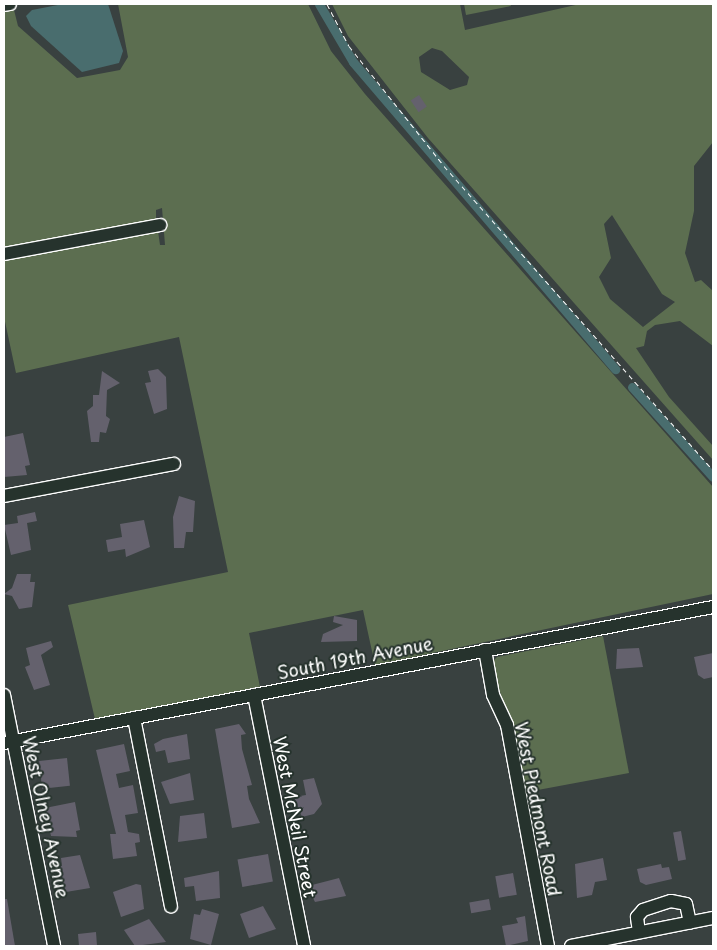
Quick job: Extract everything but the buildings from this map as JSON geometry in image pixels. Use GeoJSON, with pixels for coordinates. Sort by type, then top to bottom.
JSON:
{"type":"FeatureCollection","features":[{"type":"Feature","properties":{"kind":"street"},"geometry":{"type":"LineString","coordinates":[[4,5],[10,4]]}},
{"type":"Feature","properties":{"kind":"street"},"geometry":{"type":"LineString","coordinates":[[4,254],[160,225]]}},
{"type":"Feature","properties":{"kind":"street"},"geometry":{"type":"LineString","coordinates":[[4,496],[174,464]]}},
{"type":"Feature","properties":{"kind":"street","name":"South 19th Avenue"},"geometry":{"type":"LineString","coordinates":[[9,742],[713,607]]}},
{"type":"Feature","properties":{"kind":"street","name":"West Piedmont Road"},"geometry":{"type":"LineString","coordinates":[[485,650],[493,695],[506,725],[548,946]]}},
{"type":"Feature","properties":{"kind":"street","name":"West Olney Avenue"},"geometry":{"type":"LineString","coordinates":[[4,695],[9,742],[54,946]]}},
{"type":"Feature","properties":{"kind":"street","name":"West McNeil Street"},"geometry":{"type":"LineString","coordinates":[[254,695],[304,946]]}},
{"type":"Feature","properties":{"kind":"street"},"geometry":{"type":"LineString","coordinates":[[134,718],[172,906]]}},
{"type":"Feature","properties":{"kind":"street"},"geometry":{"type":"LineString","coordinates":[[639,932],[637,917],[643,910],[671,901],[686,904],[690,923]]}},
{"type":"Feature","properties":{"kind":"street"},"geometry":{"type":"LineString","coordinates":[[570,946],[713,918]]}},
{"type":"Feature","properties":{"kind":"path"},"geometry":{"type":"LineString","coordinates":[[327,4],[349,46],[420,136],[713,470]]}},
{"type":"Feature","properties":{"kind":"green space"},"geometry":{"type":"Polygon","coordinates":[[[118,4],[308,4],[331,51],[365,94],[713,487],[713,594],[375,665],[363,610],[249,633],[260,687],[95,719],[68,605],[228,572],[179,337],[16,373],[4,317],[4,258],[158,231],[160,245],[165,245],[162,208],[156,210],[156,221],[4,250],[4,7],[13,6],[18,26],[77,78],[120,70],[128,57],[118,4]]]}},
{"type":"Feature","properties":{"kind":"green space"},"geometry":{"type":"Polygon","coordinates":[[[332,4],[460,4],[465,30],[580,4],[713,4],[713,142],[694,166],[694,211],[685,253],[695,282],[701,280],[713,291],[713,346],[680,321],[655,325],[647,331],[644,346],[636,348],[669,397],[713,446],[713,460],[428,138],[348,36],[332,4]],[[432,48],[419,57],[421,72],[450,90],[467,85],[469,77],[442,51],[432,48]],[[612,215],[604,224],[611,258],[599,277],[610,299],[643,327],[675,302],[662,294],[612,215]]]}},
{"type":"Feature","properties":{"kind":"green space"},"geometry":{"type":"Polygon","coordinates":[[[464,4],[510,4],[511,6],[466,15],[464,4]]]}},
{"type":"Feature","properties":{"kind":"green space"},"geometry":{"type":"Polygon","coordinates":[[[603,636],[629,773],[527,792],[492,662],[497,657],[603,636]]]}},
{"type":"Feature","properties":{"kind":"water"},"geometry":{"type":"Polygon","coordinates":[[[63,4],[108,4],[123,51],[119,63],[82,72],[31,26],[26,16],[32,10],[63,4]]]}},
{"type":"Feature","properties":{"kind":"waterway"},"geometry":{"type":"LineString","coordinates":[[319,4],[353,62],[615,369]]}},
{"type":"Feature","properties":{"kind":"waterway"},"geometry":{"type":"LineString","coordinates":[[632,387],[713,477]]}}]}
